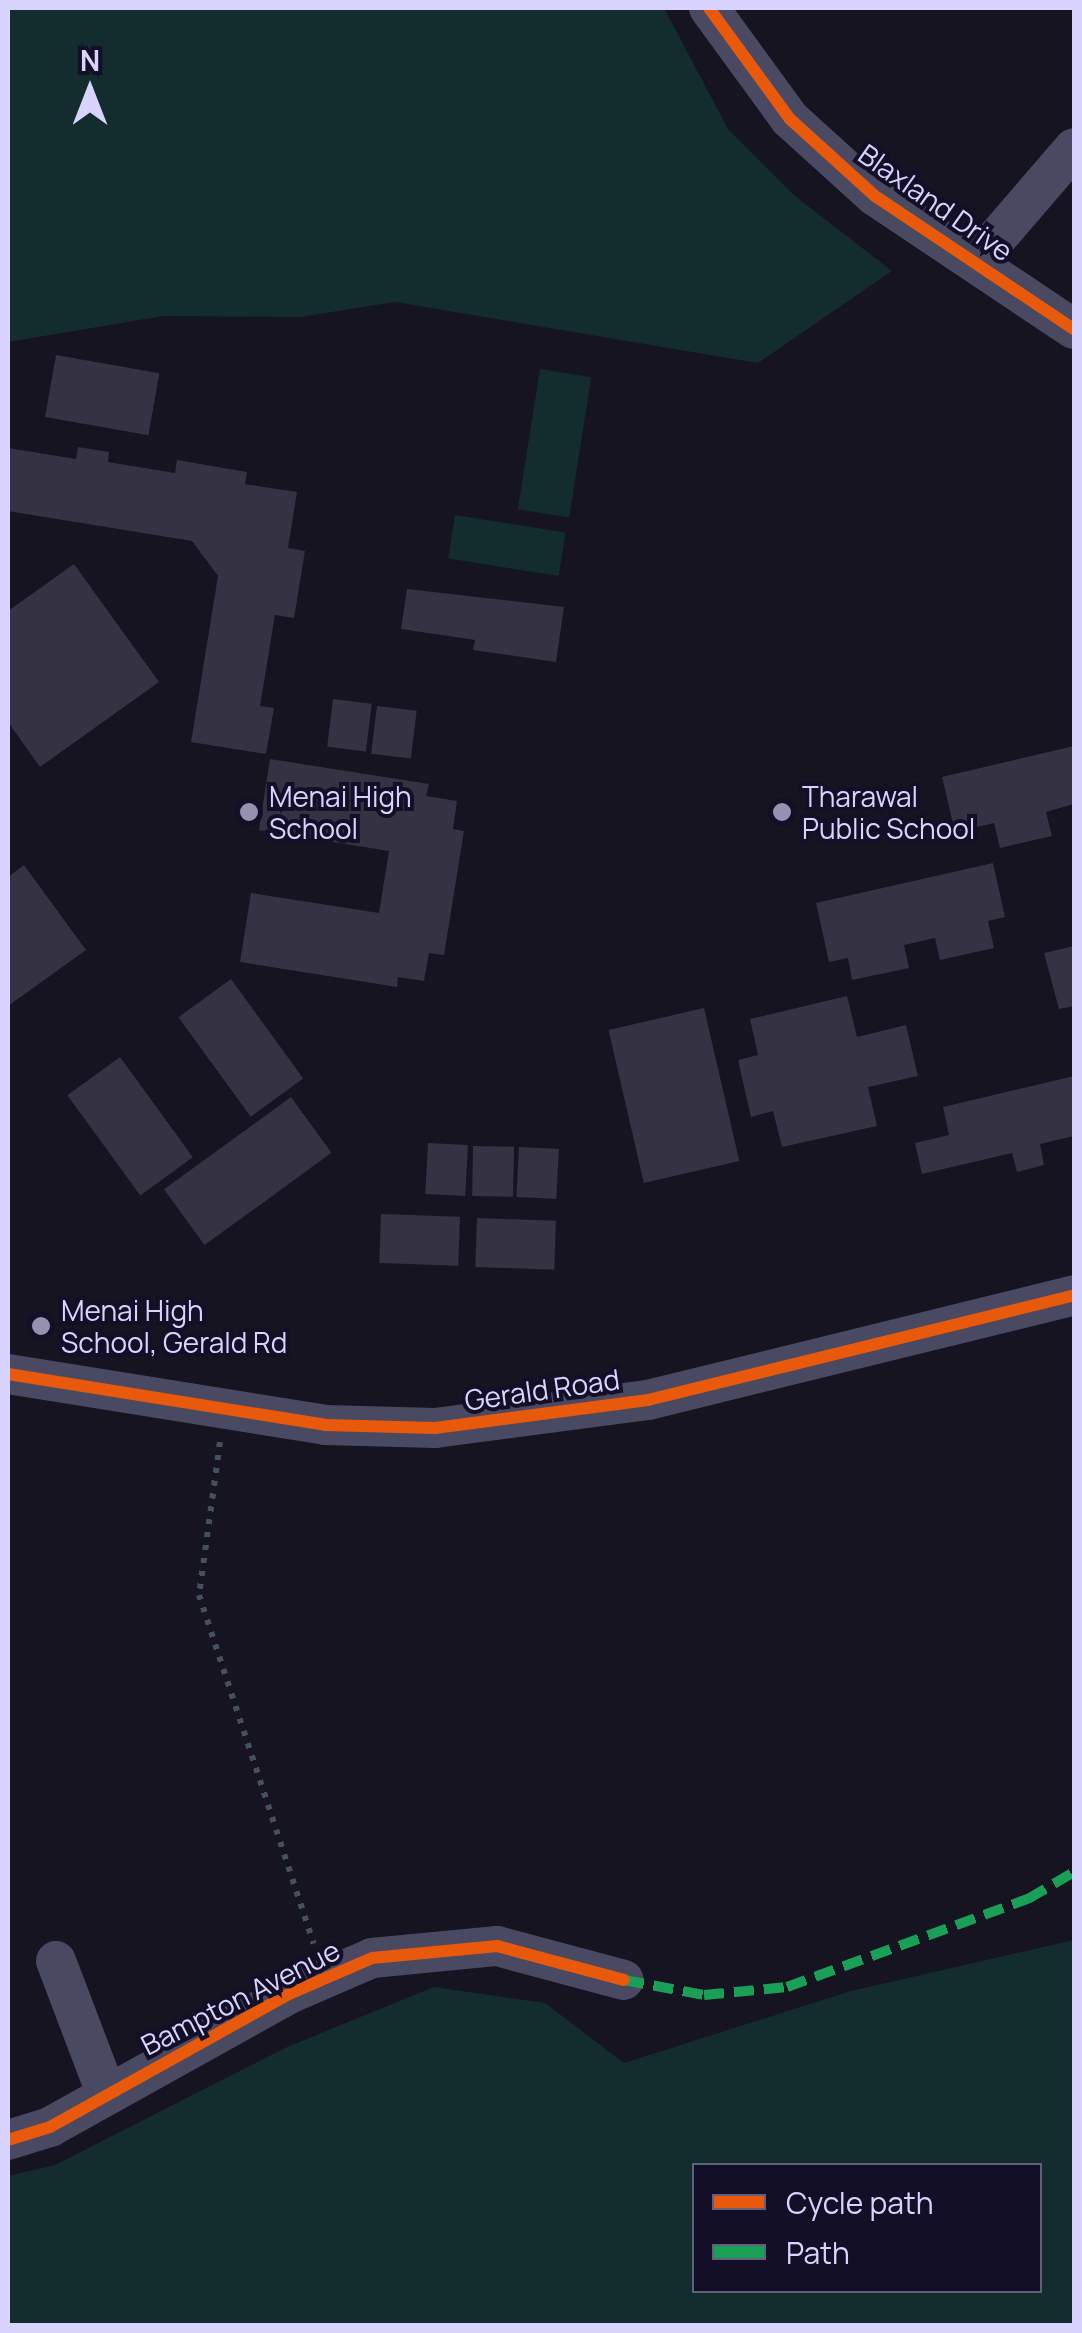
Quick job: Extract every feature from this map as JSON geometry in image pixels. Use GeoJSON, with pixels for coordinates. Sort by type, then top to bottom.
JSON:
{"type":"FeatureCollection","features":[{"type":"Feature","properties":{"kind":"street","name":"Blaxland Drive"},"geometry":{"type":"LineString","coordinates":[[709,8],[790,119],[875,196],[1074,329]]}},
{"type":"Feature","properties":{"kind":"street"},"geometry":{"type":"LineString","coordinates":[[976,262],[1074,148]]}},
{"type":"Feature","properties":{"kind":"street","name":"Gerald Road"},"geometry":{"type":"LineString","coordinates":[[8,1374],[326,1425],[434,1428],[541,1418],[648,1400],[1074,1294]]}},
{"type":"Feature","properties":{"kind":"street","name":"Bampton Avenue"},"geometry":{"type":"LineString","coordinates":[[8,2140],[50,2127],[329,1976],[409,1950],[496,1946],[624,1980]]}},
{"type":"Feature","properties":{"kind":"street"},"geometry":{"type":"LineString","coordinates":[[56,1961],[107,2094]]}},
{"type":"Feature","properties":{"kind":"path"},"geometry":{"type":"LineString","coordinates":[[224,1410],[199,1595],[297,1905],[329,1976]]}},
{"type":"Feature","properties":{"kind":"green space"},"geometry":{"type":"Polygon","coordinates":[[[8,8],[664,8],[728,129],[795,196],[892,271],[758,363],[395,302],[300,317],[163,316],[8,342],[8,8]]]}},
{"type":"Feature","properties":{"kind":"green space"},"geometry":{"type":"Polygon","coordinates":[[[540,369],[591,377],[569,517],[518,509],[540,369]]]}},
{"type":"Feature","properties":{"kind":"green space"},"geometry":{"type":"Polygon","coordinates":[[[455,515],[566,533],[559,576],[448,558],[455,515]]]}},
{"type":"Feature","properties":{"kind":"green space"},"geometry":{"type":"Polygon","coordinates":[[[1074,1940],[1074,2325],[8,2325],[8,2176],[55,2165],[287,2047],[434,1987],[545,2003],[624,2063],[851,1991],[1074,1940]]]}},
{"type":"Feature","properties":{"kind":"building"},"geometry":{"type":"Polygon","coordinates":[[[56,355],[159,373],[148,435],[45,417],[56,355]]]}},
{"type":"Feature","properties":{"kind":"building"},"geometry":{"type":"Polygon","coordinates":[[[78,447],[109,452],[108,462],[175,473],[177,460],[247,472],[245,484],[297,492],[288,548],[305,551],[294,618],[275,615],[260,706],[274,708],[266,754],[191,742],[218,576],[192,541],[8,511],[8,448],[76,459],[78,447]]]}},
{"type":"Feature","properties":{"kind":"building"},"geometry":{"type":"Polygon","coordinates":[[[74,564],[159,682],[40,767],[8,722],[8,611],[74,564]]]}},
{"type":"Feature","properties":{"kind":"building"},"geometry":{"type":"Polygon","coordinates":[[[407,589],[564,607],[556,662],[473,650],[475,640],[401,629],[407,589]]]}},
{"type":"Feature","properties":{"kind":"building"},"geometry":{"type":"Polygon","coordinates":[[[333,699],[372,704],[366,751],[327,747],[333,699]]]}},
{"type":"Feature","properties":{"kind":"building"},"geometry":{"type":"Polygon","coordinates":[[[377,706],[417,711],[411,759],[371,754],[377,706]]]}},
{"type":"Feature","properties":{"kind":"building"},"geometry":{"type":"Polygon","coordinates":[[[1074,746],[1074,804],[1046,812],[1052,836],[1000,848],[994,823],[955,832],[942,777],[1074,746]]]}},
{"type":"Feature","properties":{"kind":"building"},"geometry":{"type":"Polygon","coordinates":[[[270,759],[429,784],[426,796],[457,801],[453,829],[464,831],[444,955],[429,953],[424,981],[398,977],[397,987],[240,962],[251,893],[379,913],[389,851],[259,830],[270,759]]]}},
{"type":"Feature","properties":{"kind":"building"},"geometry":{"type":"Polygon","coordinates":[[[993,863],[1005,917],[988,921],[994,948],[940,960],[935,938],[904,945],[909,968],[852,980],[848,958],[829,962],[816,903],[993,863]]]}},
{"type":"Feature","properties":{"kind":"building"},"geometry":{"type":"Polygon","coordinates":[[[24,865],[86,950],[8,1006],[8,877],[24,865]]]}},
{"type":"Feature","properties":{"kind":"building"},"geometry":{"type":"Polygon","coordinates":[[[1074,946],[1074,1006],[1059,1009],[1044,953],[1074,946]]]}},
{"type":"Feature","properties":{"kind":"building"},"geometry":{"type":"Polygon","coordinates":[[[231,979],[303,1079],[251,1117],[178,1017],[231,979]]]}},
{"type":"Feature","properties":{"kind":"building"},"geometry":{"type":"Polygon","coordinates":[[[847,996],[857,1037],[906,1025],[918,1076],[868,1087],[877,1126],[782,1147],[773,1111],[751,1117],[738,1060],[758,1055],[750,1019],[847,996]]]}},
{"type":"Feature","properties":{"kind":"building"},"geometry":{"type":"Polygon","coordinates":[[[704,1008],[739,1161],[644,1183],[609,1030],[704,1008]]]}},
{"type":"Feature","properties":{"kind":"building"},"geometry":{"type":"Polygon","coordinates":[[[120,1057],[193,1157],[140,1196],[67,1095],[120,1057]]]}},
{"type":"Feature","properties":{"kind":"building"},"geometry":{"type":"Polygon","coordinates":[[[1074,1076],[1074,1136],[1040,1144],[1044,1165],[1017,1172],[1012,1153],[922,1174],[915,1143],[949,1135],[943,1107],[1074,1076]]]}},
{"type":"Feature","properties":{"kind":"building"},"geometry":{"type":"Polygon","coordinates":[[[291,1097],[332,1153],[205,1245],[164,1189],[291,1097]]]}},
{"type":"Feature","properties":{"kind":"building"},"geometry":{"type":"Polygon","coordinates":[[[428,1143],[468,1145],[465,1196],[425,1194],[428,1143]]]}},
{"type":"Feature","properties":{"kind":"building"},"geometry":{"type":"Polygon","coordinates":[[[473,1146],[514,1147],[513,1197],[472,1196],[473,1146]]]}},
{"type":"Feature","properties":{"kind":"building"},"geometry":{"type":"Polygon","coordinates":[[[519,1147],[559,1149],[556,1199],[516,1197],[519,1147]]]}},
{"type":"Feature","properties":{"kind":"building"},"geometry":{"type":"Polygon","coordinates":[[[381,1214],[460,1217],[458,1266],[379,1263],[381,1214]]]}},
{"type":"Feature","properties":{"kind":"building"},"geometry":{"type":"Polygon","coordinates":[[[477,1218],[556,1221],[554,1270],[475,1267],[477,1218]]]}},
{"type":"Feature","properties":{"kind":"marked path"},"geometry":{"type":"LineString","coordinates":[[624,1980],[704,1995],[787,1987],[1028,1899],[1074,1872]]}},
{"type":"Feature","properties":{"kind":"cycle path"},"geometry":{"type":"LineString","coordinates":[[709,8],[790,119],[875,196],[1074,329]]}},
{"type":"Feature","properties":{"kind":"cycle path"},"geometry":{"type":"LineString","coordinates":[[8,1374],[325,1425],[435,1428],[648,1400],[1074,1295]]}},
{"type":"Feature","properties":{"kind":"cycle path"},"geometry":{"type":"LineString","coordinates":[[8,2140],[50,2127],[289,1994],[372,1958],[497,1946],[624,1980]]}},
{"type":"Feature","properties":{"kind":"place","name":"Menai High School"},"geometry":{"type":"Point","coordinates":[249,812]}},
{"type":"Feature","properties":{"kind":"place","name":"Tharawal Public School"},"geometry":{"type":"Point","coordinates":[782,812]}},
{"type":"Feature","properties":{"kind":"place","name":"Menai High School, Gerald Rd"},"geometry":{"type":"Point","coordinates":[41,1326]}}]}
